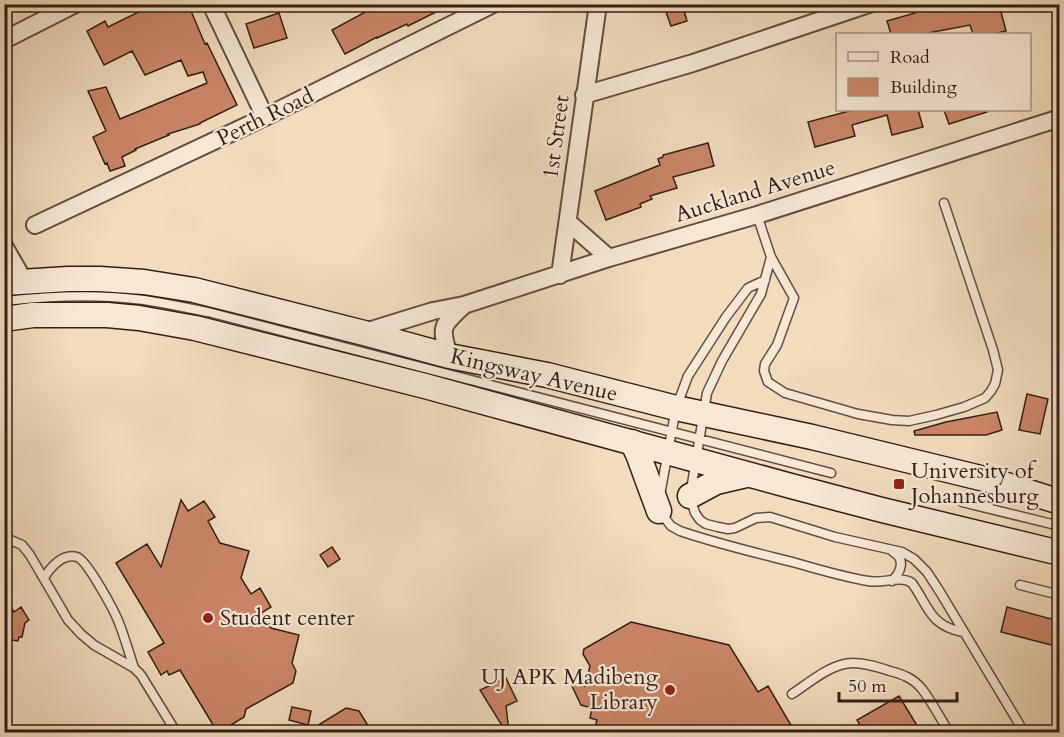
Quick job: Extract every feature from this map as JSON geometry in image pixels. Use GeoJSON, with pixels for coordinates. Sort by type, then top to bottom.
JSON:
{"type":"FeatureCollection","features":[{"type":"Feature","properties":{"kind":"main road","name":"Kingsway Avenue"},"geometry":{"type":"LineString","coordinates":[[14,282],[100,279],[144,282],[194,290],[449,356],[547,375],[672,430],[697,449],[748,475],[1059,553]]}},
{"type":"Feature","properties":{"kind":"main road","name":"Kingsway Avenue"},"geometry":{"type":"LineString","coordinates":[[4,319],[33,315],[107,315],[195,328],[425,386],[632,442],[672,430],[704,414],[812,437],[997,482],[1059,502]]}},
{"type":"Feature","properties":{"kind":"main road"},"geometry":{"type":"LineString","coordinates":[[632,442],[659,511]]}},
{"type":"Feature","properties":{"kind":"main road"},"geometry":{"type":"LineString","coordinates":[[690,496],[716,482],[748,475]]}},
{"type":"Feature","properties":{"kind":"street"},"geometry":{"type":"LineString","coordinates":[[4,40],[75,4]]}},
{"type":"Feature","properties":{"kind":"street"},"geometry":{"type":"LineString","coordinates":[[211,4],[265,117]]}},
{"type":"Feature","properties":{"kind":"street","name":"Perth Road"},"geometry":{"type":"LineString","coordinates":[[35,225],[265,117],[493,4]]}},
{"type":"Feature","properties":{"kind":"street","name":"1st Street"},"geometry":{"type":"LineString","coordinates":[[560,275],[598,4]]}},
{"type":"Feature","properties":{"kind":"street"},"geometry":{"type":"LineString","coordinates":[[584,95],[693,63],[870,4]]}},
{"type":"Feature","properties":{"kind":"street","name":"Auckland Avenue"},"geometry":{"type":"LineString","coordinates":[[364,333],[433,311],[464,305],[1059,118]]}},
{"type":"Feature","properties":{"kind":"street"},"geometry":{"type":"LineString","coordinates":[[568,222],[609,258]]}},
{"type":"Feature","properties":{"kind":"street"},"geometry":{"type":"LineString","coordinates":[[4,246],[14,282]]}},
{"type":"Feature","properties":{"kind":"street"},"geometry":{"type":"LineString","coordinates":[[449,356],[443,330],[449,318],[464,305]]}},
{"type":"Feature","properties":{"kind":"lane"},"geometry":{"type":"LineString","coordinates":[[757,214],[771,257],[794,298],[777,345],[765,364],[764,371],[768,382],[785,393],[858,414],[900,422],[936,415],[985,398],[995,384],[999,370],[944,203]]}},
{"type":"Feature","properties":{"kind":"lane"},"geometry":{"type":"LineString","coordinates":[[771,257],[757,304],[741,327],[707,393],[690,496],[695,513],[706,524],[728,529],[756,518],[770,517],[835,537],[902,552],[914,559],[927,572],[1024,732]]}},
{"type":"Feature","properties":{"kind":"lane"},"geometry":{"type":"LineString","coordinates":[[765,280],[748,288],[726,317],[688,376],[672,430],[659,497],[659,511],[671,526],[693,535],[860,580],[873,582],[908,579],[937,621],[950,629],[963,632]]}},
{"type":"Feature","properties":{"kind":"lane"},"geometry":{"type":"LineString","coordinates":[[4,301],[88,297],[142,300],[197,310],[672,430]]}},
{"type":"Feature","properties":{"kind":"lane"},"geometry":{"type":"LineString","coordinates":[[697,449],[831,473]]}},
{"type":"Feature","properties":{"kind":"lane"},"geometry":{"type":"LineString","coordinates":[[962,502],[1059,526]]}},
{"type":"Feature","properties":{"kind":"lane"},"geometry":{"type":"LineString","coordinates":[[4,537],[22,545],[30,555],[68,620],[81,634],[94,645],[134,668],[141,675],[176,732]]}},
{"type":"Feature","properties":{"kind":"lane"},"geometry":{"type":"LineString","coordinates":[[888,549],[897,554],[901,563],[898,575],[892,581]]}},
{"type":"Feature","properties":{"kind":"lane"},"geometry":{"type":"LineString","coordinates":[[44,578],[51,567],[69,556],[78,557],[83,561],[118,621],[134,668]]}},
{"type":"Feature","properties":{"kind":"lane"},"geometry":{"type":"LineString","coordinates":[[1020,585],[1059,595]]}},
{"type":"Feature","properties":{"kind":"lane"},"geometry":{"type":"LineString","coordinates":[[792,694],[839,666],[853,663],[877,667],[901,674],[916,682],[948,732]]}},
{"type":"Feature","properties":{"kind":"building"},"geometry":{"type":"Polygon","coordinates":[[[155,4],[188,4],[205,44],[207,43],[237,105],[200,124],[168,134],[135,149],[122,157],[125,166],[110,171],[93,137],[106,131],[88,91],[106,87],[120,119],[207,83],[203,72],[188,76],[181,60],[145,75],[132,51],[104,65],[87,31],[105,21],[108,27],[155,4]]]}},
{"type":"Feature","properties":{"kind":"building"},"geometry":{"type":"Polygon","coordinates":[[[380,4],[452,4],[408,26],[407,24],[377,37],[345,54],[332,30],[380,4]]]}},
{"type":"Feature","properties":{"kind":"building"},"geometry":{"type":"Polygon","coordinates":[[[949,4],[999,4],[1006,31],[973,33],[970,25],[928,33],[891,33],[887,21],[915,13],[915,11],[949,4]]]}},
{"type":"Feature","properties":{"kind":"building"},"geometry":{"type":"Polygon","coordinates":[[[683,7],[687,21],[671,26],[666,12],[683,7]]]}},
{"type":"Feature","properties":{"kind":"building"},"geometry":{"type":"Polygon","coordinates":[[[279,13],[287,38],[254,48],[246,24],[279,13]]]}},
{"type":"Feature","properties":{"kind":"building"},"geometry":{"type":"Polygon","coordinates":[[[849,111],[918,111],[923,127],[892,135],[887,115],[852,125],[855,136],[815,147],[808,122],[849,111]]]}},
{"type":"Feature","properties":{"kind":"building"},"geometry":{"type":"Polygon","coordinates":[[[944,111],[987,111],[987,112],[949,124],[944,111]]]}},
{"type":"Feature","properties":{"kind":"building"},"geometry":{"type":"Polygon","coordinates":[[[708,143],[714,166],[673,177],[677,188],[650,196],[652,199],[640,204],[641,207],[606,220],[595,191],[660,165],[658,159],[663,155],[708,143]]]}},
{"type":"Feature","properties":{"kind":"building"},"geometry":{"type":"Polygon","coordinates":[[[1027,394],[1048,399],[1040,434],[1019,430],[1027,394]]]}},
{"type":"Feature","properties":{"kind":"building"},"geometry":{"type":"Polygon","coordinates":[[[997,412],[1002,430],[986,435],[915,435],[914,431],[946,422],[997,412]]]}},
{"type":"Feature","properties":{"kind":"building"},"geometry":{"type":"Polygon","coordinates":[[[181,500],[188,511],[204,501],[215,517],[208,521],[220,543],[249,551],[241,578],[251,594],[260,588],[271,607],[261,613],[271,628],[299,635],[292,663],[296,671],[293,683],[246,709],[244,717],[223,730],[215,728],[180,670],[169,675],[167,671],[161,675],[148,652],[164,643],[116,563],[147,544],[161,567],[181,500]]]}},
{"type":"Feature","properties":{"kind":"building"},"geometry":{"type":"Polygon","coordinates":[[[332,547],[340,559],[328,567],[320,555],[332,547]]]}},
{"type":"Feature","properties":{"kind":"building"},"geometry":{"type":"Polygon","coordinates":[[[4,595],[14,612],[21,607],[29,620],[25,623],[22,637],[19,637],[18,641],[4,639],[4,595]]]}},
{"type":"Feature","properties":{"kind":"building"},"geometry":{"type":"Polygon","coordinates":[[[1007,607],[1059,621],[1059,647],[1001,632],[1007,607]]]}},
{"type":"Feature","properties":{"kind":"building"},"geometry":{"type":"Polygon","coordinates":[[[631,622],[729,645],[758,692],[768,686],[795,732],[602,732],[603,729],[595,727],[597,720],[590,718],[592,708],[581,705],[570,682],[585,686],[590,666],[583,654],[584,649],[631,622]]]}},
{"type":"Feature","properties":{"kind":"building"},"geometry":{"type":"Polygon","coordinates":[[[506,678],[517,701],[506,706],[509,732],[506,732],[480,690],[506,678]]]}},
{"type":"Feature","properties":{"kind":"building"},"geometry":{"type":"Polygon","coordinates":[[[899,696],[921,732],[864,732],[857,720],[899,696]]]}},
{"type":"Feature","properties":{"kind":"building"},"geometry":{"type":"Polygon","coordinates":[[[292,707],[311,711],[308,725],[289,720],[292,707]]]}},
{"type":"Feature","properties":{"kind":"building"},"geometry":{"type":"Polygon","coordinates":[[[346,708],[359,711],[372,732],[307,732],[346,708]]]}},
{"type":"Feature","properties":{"kind":"place","name":"University of Johannesburg"},"geometry":{"type":"Point","coordinates":[899,484]}},
{"type":"Feature","properties":{"kind":"place","name":"Student center"},"geometry":{"type":"Point","coordinates":[208,618]}},
{"type":"Feature","properties":{"kind":"place","name":"UJ APK Madibeng Library"},"geometry":{"type":"Point","coordinates":[670,690]}}]}
